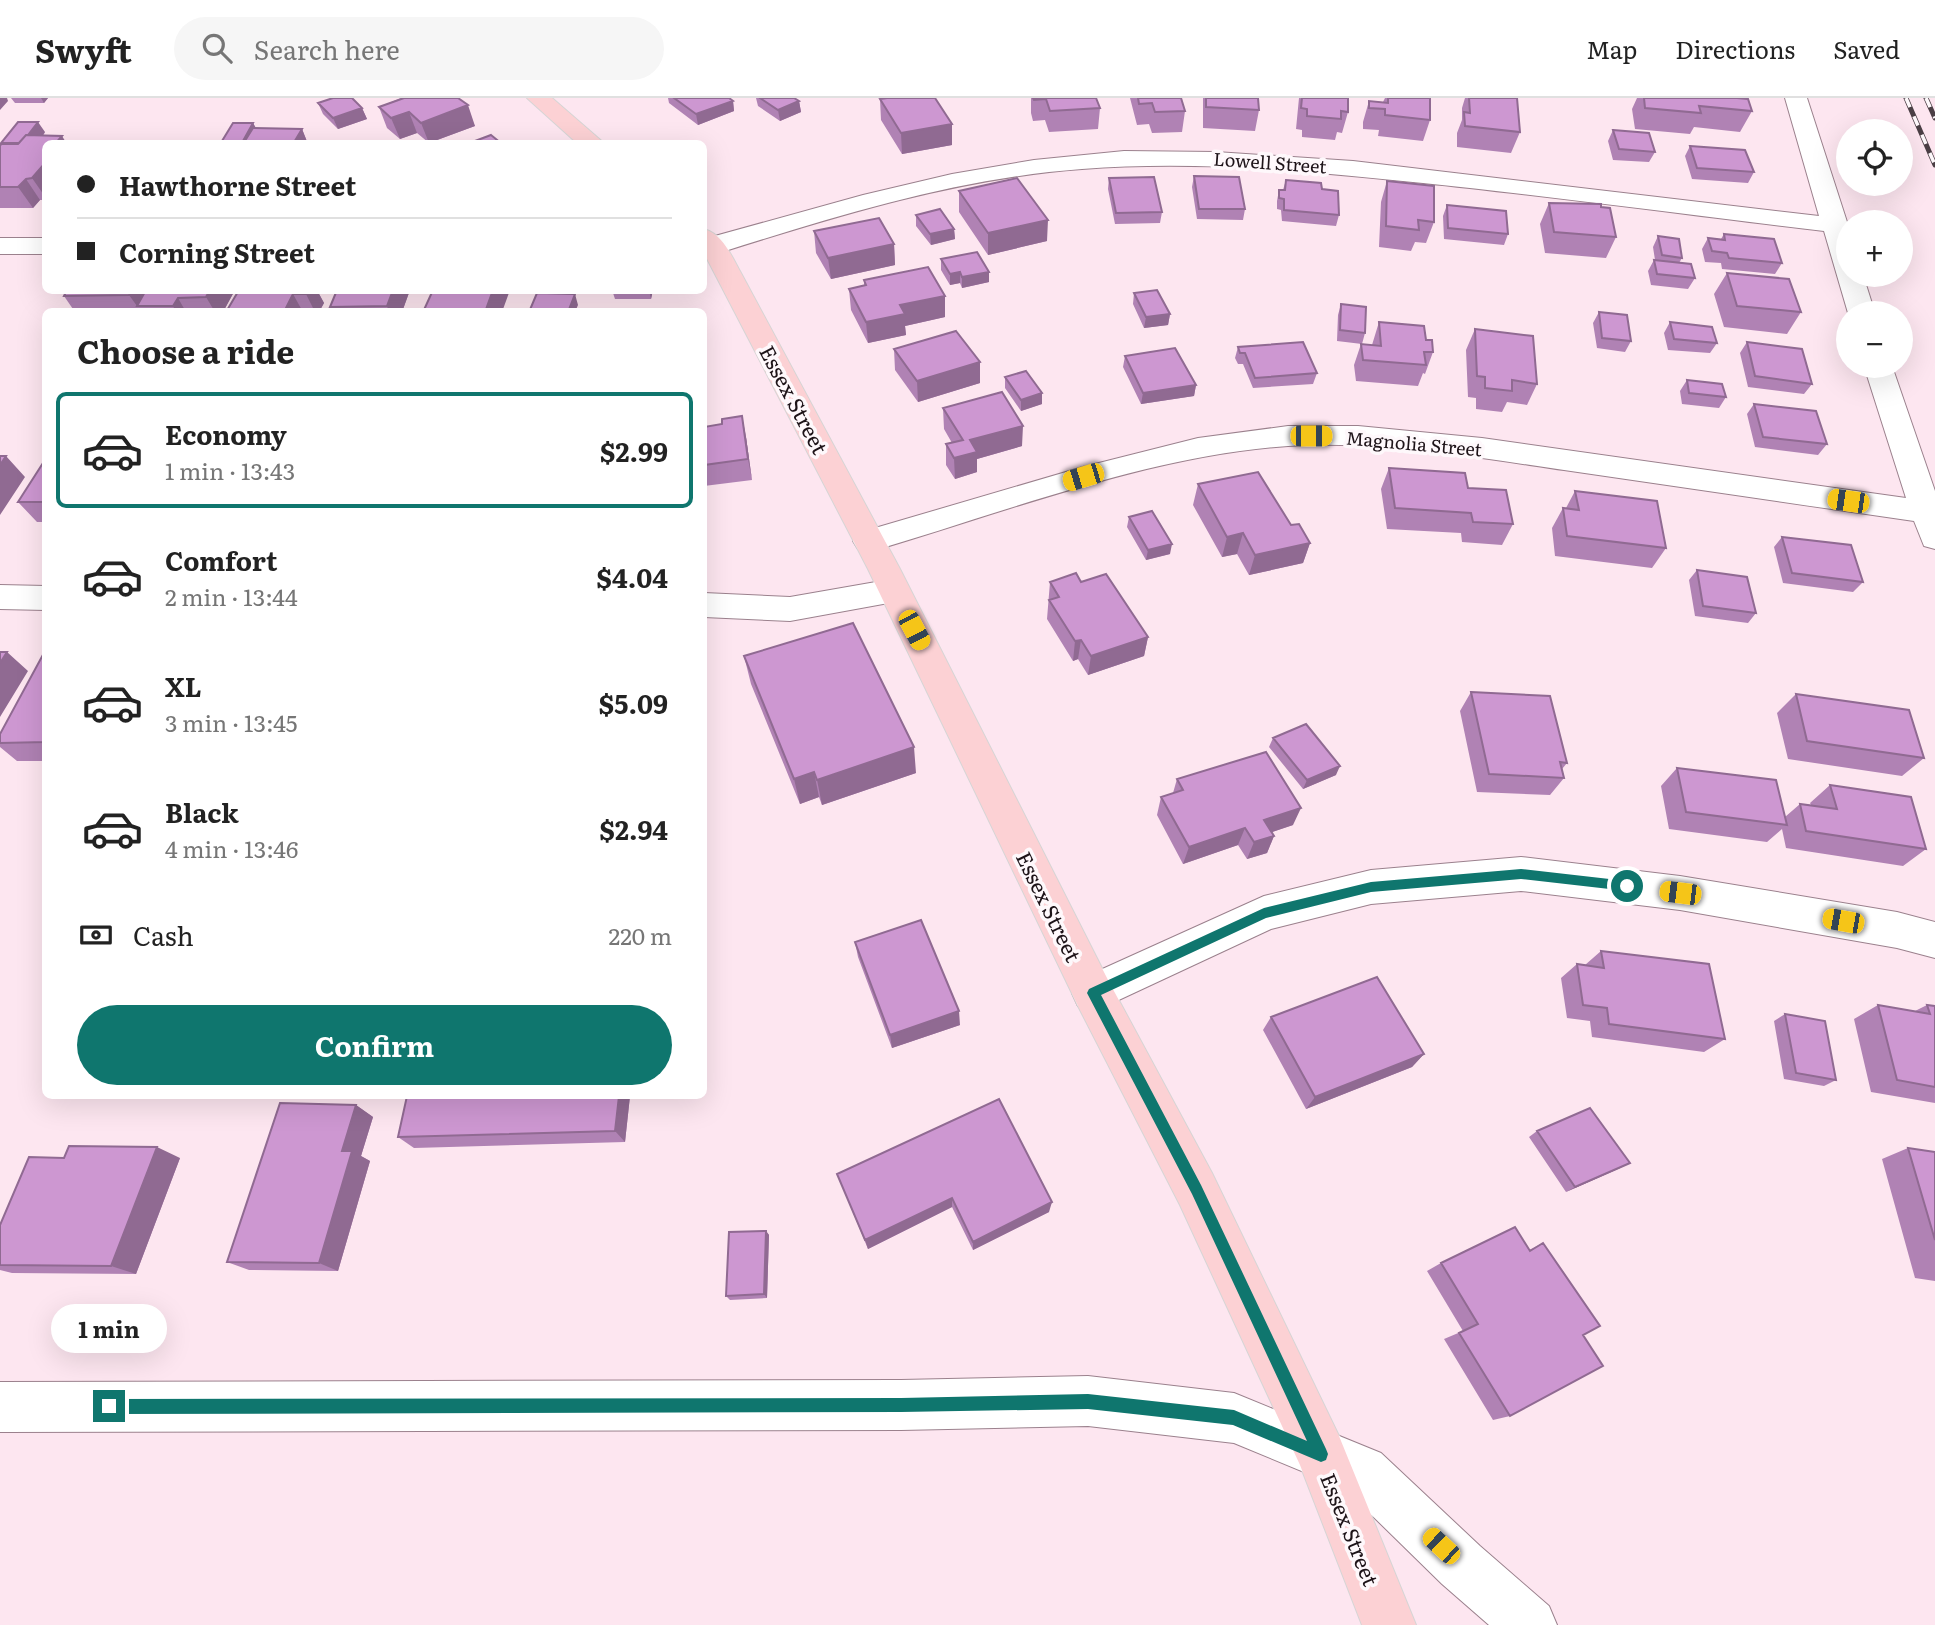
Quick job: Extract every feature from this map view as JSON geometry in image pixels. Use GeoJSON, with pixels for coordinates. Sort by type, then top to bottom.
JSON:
{"type":"FeatureCollection","features":[{"type":"Feature","properties":{"kind":"main road"},"geometry":{"type":"LineString","coordinates":[[538,98],[588,140]]}},
{"type":"Feature","properties":{"kind":"main road","name":"Essex Street"},"geometry":{"type":"LineString","coordinates":[[707,243],[869,541],[1093,993],[1196,1189],[1321,1454],[1389,1625]]}},
{"type":"Feature","properties":{"kind":"street"},"geometry":{"type":"LineString","coordinates":[[1796,98],[1836,228]]}},
{"type":"Feature","properties":{"kind":"street","name":"Lowell Street"},"geometry":{"type":"LineString","coordinates":[[707,243],[833,209],[1036,167],[1203,158],[1294,162],[1460,179],[1835,225]]}},
{"type":"Feature","properties":{"kind":"street"},"geometry":{"type":"LineString","coordinates":[[0,246],[42,246]]}},
{"type":"Feature","properties":{"kind":"street"},"geometry":{"type":"LineString","coordinates":[[1882,378],[1931,525]]}},
{"type":"Feature","properties":{"kind":"street","name":"Magnolia Street"},"geometry":{"type":"LineString","coordinates":[[869,541],[1083,477],[1198,448],[1288,436],[1358,436],[1482,448],[1931,525]]}},
{"type":"Feature","properties":{"kind":"street"},"geometry":{"type":"LineString","coordinates":[[707,605],[790,609],[893,591]]}},
{"type":"Feature","properties":{"kind":"street"},"geometry":{"type":"LineString","coordinates":[[0,597],[42,598]]}},
{"type":"Feature","properties":{"kind":"street"},"geometry":{"type":"LineString","coordinates":[[1093,993],[1264,913],[1371,887],[1521,874],[1680,893],[1897,930],[1935,940]]}},
{"type":"Feature","properties":{"kind":"street"},"geometry":{"type":"LineString","coordinates":[[0,1407],[901,1405],[1088,1401],[1234,1418],[1363,1471],[1461,1565],[1530,1625]]}},
{"type":"Feature","properties":{"kind":"building"},"geometry":{"type":"Polygon","coordinates":[[[333,98],[352,98],[362,108],[333,118],[318,103],[333,98]]]}},
{"type":"Feature","properties":{"kind":"building"},"geometry":{"type":"Polygon","coordinates":[[[404,98],[458,98],[468,105],[421,123],[409,112],[391,118],[379,107],[404,98]]]}},
{"type":"Feature","properties":{"kind":"building"},"geometry":{"type":"Polygon","coordinates":[[[674,98],[729,98],[733,101],[696,114],[674,98]]]}},
{"type":"Feature","properties":{"kind":"building"},"geometry":{"type":"Polygon","coordinates":[[[760,98],[794,98],[799,101],[778,110],[760,98]]]}},
{"type":"Feature","properties":{"kind":"building"},"geometry":{"type":"Polygon","coordinates":[[[935,98],[952,124],[901,133],[880,99],[935,98]]]}},
{"type":"Feature","properties":{"kind":"building"},"geometry":{"type":"Polygon","coordinates":[[[1033,98],[1096,98],[1100,108],[1050,111],[1046,99],[1033,98]]]}},
{"type":"Feature","properties":{"kind":"building"},"geometry":{"type":"Polygon","coordinates":[[[1138,98],[1181,98],[1185,111],[1155,112],[1152,103],[1139,104],[1138,98]]]}},
{"type":"Feature","properties":{"kind":"building"},"geometry":{"type":"Polygon","coordinates":[[[1206,98],[1258,98],[1259,110],[1206,107],[1206,98]]]}},
{"type":"Feature","properties":{"kind":"building"},"geometry":{"type":"Polygon","coordinates":[[[1302,98],[1348,98],[1348,112],[1341,111],[1341,119],[1307,116],[1307,109],[1301,108],[1302,98]]]}},
{"type":"Feature","properties":{"kind":"building"},"geometry":{"type":"Polygon","coordinates":[[[1388,98],[1430,98],[1430,120],[1385,115],[1385,109],[1369,108],[1369,101],[1388,103],[1388,98]]]}},
{"type":"Feature","properties":{"kind":"building"},"geometry":{"type":"Polygon","coordinates":[[[1469,98],[1517,98],[1520,132],[1465,126],[1464,112],[1470,113],[1469,98]]]}},
{"type":"Feature","properties":{"kind":"building"},"geometry":{"type":"Polygon","coordinates":[[[1644,98],[1748,99],[1752,111],[1699,106],[1701,113],[1645,108],[1644,98]]]}},
{"type":"Feature","properties":{"kind":"building"},"geometry":{"type":"Polygon","coordinates":[[[18,122],[38,122],[19,143],[1,143],[18,122]]]}},
{"type":"Feature","properties":{"kind":"building"},"geometry":{"type":"Polygon","coordinates":[[[233,123],[253,123],[244,140],[223,140],[233,123]]]}},
{"type":"Feature","properties":{"kind":"building"},"geometry":{"type":"Polygon","coordinates":[[[253,128],[302,129],[295,140],[246,140],[253,128]]]}},
{"type":"Feature","properties":{"kind":"building"},"geometry":{"type":"Polygon","coordinates":[[[1613,130],[1649,133],[1655,152],[1619,149],[1613,130]]]}},
{"type":"Feature","properties":{"kind":"building"},"geometry":{"type":"Polygon","coordinates":[[[26,135],[62,136],[58,140],[42,140],[42,167],[32,178],[26,179],[18,187],[0,187],[0,146],[18,144],[26,135]]]}},
{"type":"Feature","properties":{"kind":"building"},"geometry":{"type":"Polygon","coordinates":[[[491,135],[497,140],[478,140],[491,135]]]}},
{"type":"Feature","properties":{"kind":"building"},"geometry":{"type":"Polygon","coordinates":[[[1690,146],[1745,150],[1754,172],[1697,168],[1690,146]]]}},
{"type":"Feature","properties":{"kind":"building"},"geometry":{"type":"Polygon","coordinates":[[[1194,176],[1239,177],[1245,209],[1199,209],[1194,176]]]}},
{"type":"Feature","properties":{"kind":"building"},"geometry":{"type":"Polygon","coordinates":[[[1154,177],[1162,212],[1116,213],[1109,178],[1154,177]]]}},
{"type":"Feature","properties":{"kind":"building"},"geometry":{"type":"Polygon","coordinates":[[[1017,178],[1048,220],[988,233],[959,191],[1017,178]]]}},
{"type":"Feature","properties":{"kind":"building"},"geometry":{"type":"Polygon","coordinates":[[[1286,180],[1321,183],[1322,189],[1338,191],[1339,215],[1284,210],[1284,199],[1279,198],[1279,190],[1285,190],[1286,180]]]}},
{"type":"Feature","properties":{"kind":"building"},"geometry":{"type":"Polygon","coordinates":[[[1387,181],[1434,186],[1434,222],[1418,220],[1419,230],[1386,226],[1387,181]]]}},
{"type":"Feature","properties":{"kind":"building"},"geometry":{"type":"Polygon","coordinates":[[[1549,203],[1601,204],[1601,207],[1610,208],[1616,237],[1554,232],[1549,203]]]}},
{"type":"Feature","properties":{"kind":"building"},"geometry":{"type":"Polygon","coordinates":[[[1447,205],[1506,211],[1508,234],[1448,228],[1447,205]]]}},
{"type":"Feature","properties":{"kind":"building"},"geometry":{"type":"Polygon","coordinates":[[[940,209],[954,229],[930,234],[916,215],[940,209]]]}},
{"type":"Feature","properties":{"kind":"building"},"geometry":{"type":"Polygon","coordinates":[[[879,218],[894,244],[828,258],[814,231],[879,218]]]}},
{"type":"Feature","properties":{"kind":"building"},"geometry":{"type":"Polygon","coordinates":[[[1724,234],[1774,239],[1782,263],[1729,258],[1727,253],[1712,251],[1708,238],[1725,240],[1724,234]]]}},
{"type":"Feature","properties":{"kind":"building"},"geometry":{"type":"Polygon","coordinates":[[[1658,236],[1679,239],[1682,258],[1662,255],[1658,236]]]}},
{"type":"Feature","properties":{"kind":"building"},"geometry":{"type":"Polygon","coordinates":[[[977,252],[989,272],[962,277],[960,272],[950,274],[941,259],[977,252]]]}},
{"type":"Feature","properties":{"kind":"building"},"geometry":{"type":"Polygon","coordinates":[[[1654,260],[1691,264],[1695,278],[1657,274],[1654,260]]]}},
{"type":"Feature","properties":{"kind":"building"},"geometry":{"type":"Polygon","coordinates":[[[928,267],[945,296],[900,305],[905,314],[866,322],[849,289],[866,285],[864,280],[928,267]]]}},
{"type":"Feature","properties":{"kind":"building"},"geometry":{"type":"Polygon","coordinates":[[[1727,273],[1789,279],[1801,312],[1737,306],[1727,273]]]}},
{"type":"Feature","properties":{"kind":"building"},"geometry":{"type":"Polygon","coordinates":[[[1157,290],[1170,314],[1146,317],[1134,293],[1157,290]]]}},
{"type":"Feature","properties":{"kind":"building"},"geometry":{"type":"Polygon","coordinates":[[[65,294],[130,294],[129,295],[64,296],[65,294]]]}},
{"type":"Feature","properties":{"kind":"building"},"geometry":{"type":"Polygon","coordinates":[[[144,294],[208,294],[206,297],[178,298],[173,306],[137,306],[144,294]]]}},
{"type":"Feature","properties":{"kind":"building"},"geometry":{"type":"Polygon","coordinates":[[[237,294],[293,294],[286,308],[228,308],[237,294]]]}},
{"type":"Feature","properties":{"kind":"building"},"geometry":{"type":"Polygon","coordinates":[[[335,294],[392,294],[387,306],[330,307],[335,294]]]}},
{"type":"Feature","properties":{"kind":"building"},"geometry":{"type":"Polygon","coordinates":[[[431,294],[492,294],[486,308],[425,308],[431,294]]]}},
{"type":"Feature","properties":{"kind":"building"},"geometry":{"type":"Polygon","coordinates":[[[537,294],[575,294],[570,308],[531,308],[537,294]]]}},
{"type":"Feature","properties":{"kind":"building"},"geometry":{"type":"Polygon","coordinates":[[[1341,304],[1366,307],[1365,333],[1340,330],[1341,304]]]}},
{"type":"Feature","properties":{"kind":"building"},"geometry":{"type":"Polygon","coordinates":[[[1599,312],[1627,315],[1631,341],[1602,338],[1599,312]]]}},
{"type":"Feature","properties":{"kind":"building"},"geometry":{"type":"Polygon","coordinates":[[[1379,322],[1424,326],[1426,340],[1432,340],[1433,352],[1424,352],[1426,365],[1363,360],[1361,344],[1381,346],[1379,322]]]}},
{"type":"Feature","properties":{"kind":"building"},"geometry":{"type":"Polygon","coordinates":[[[1670,322],[1712,327],[1717,343],[1674,339],[1670,322]]]}},
{"type":"Feature","properties":{"kind":"building"},"geometry":{"type":"Polygon","coordinates":[[[1475,329],[1533,336],[1537,384],[1512,380],[1512,391],[1485,388],[1485,377],[1477,376],[1475,329]]]}},
{"type":"Feature","properties":{"kind":"building"},"geometry":{"type":"Polygon","coordinates":[[[956,331],[980,362],[917,381],[894,349],[956,331]]]}},
{"type":"Feature","properties":{"kind":"building"},"geometry":{"type":"Polygon","coordinates":[[[1303,342],[1317,373],[1255,378],[1245,353],[1240,353],[1238,347],[1303,342]]]}},
{"type":"Feature","properties":{"kind":"building"},"geometry":{"type":"Polygon","coordinates":[[[1747,342],[1802,349],[1812,384],[1755,376],[1747,342]]]}},
{"type":"Feature","properties":{"kind":"building"},"geometry":{"type":"Polygon","coordinates":[[[1175,348],[1196,385],[1143,393],[1125,356],[1175,348]]]}},
{"type":"Feature","properties":{"kind":"building"},"geometry":{"type":"Polygon","coordinates":[[[1026,371],[1042,393],[1021,400],[1005,377],[1026,371]]]}},
{"type":"Feature","properties":{"kind":"building"},"geometry":{"type":"Polygon","coordinates":[[[1687,380],[1722,384],[1726,397],[1689,393],[1687,380]]]}},
{"type":"Feature","properties":{"kind":"building"},"geometry":{"type":"Polygon","coordinates":[[[1002,392],[1023,426],[970,440],[977,452],[954,458],[946,444],[963,440],[943,408],[1002,392]]]}},
{"type":"Feature","properties":{"kind":"building"},"geometry":{"type":"Polygon","coordinates":[[[1754,404],[1816,411],[1827,444],[1763,437],[1754,404]]]}},
{"type":"Feature","properties":{"kind":"building"},"geometry":{"type":"Polygon","coordinates":[[[742,416],[748,459],[707,465],[707,426],[722,424],[722,419],[742,416]]]}},
{"type":"Feature","properties":{"kind":"building"},"geometry":{"type":"Polygon","coordinates":[[[42,465],[42,502],[18,502],[42,465]]]}},
{"type":"Feature","properties":{"kind":"building"},"geometry":{"type":"Polygon","coordinates":[[[1389,468],[1465,473],[1468,488],[1506,490],[1513,524],[1473,522],[1471,513],[1395,508],[1389,468]]]}},
{"type":"Feature","properties":{"kind":"building"},"geometry":{"type":"Polygon","coordinates":[[[1258,472],[1291,525],[1299,524],[1310,543],[1255,555],[1243,533],[1227,537],[1198,484],[1258,472]]]}},
{"type":"Feature","properties":{"kind":"building"},"geometry":{"type":"Polygon","coordinates":[[[1575,491],[1657,501],[1666,548],[1567,536],[1563,508],[1579,510],[1575,491]]]}},
{"type":"Feature","properties":{"kind":"building"},"geometry":{"type":"Polygon","coordinates":[[[1152,511],[1172,544],[1148,550],[1129,517],[1152,511]]]}},
{"type":"Feature","properties":{"kind":"building"},"geometry":{"type":"Polygon","coordinates":[[[1782,537],[1851,545],[1863,582],[1792,573],[1782,537]]]}},
{"type":"Feature","properties":{"kind":"building"},"geometry":{"type":"Polygon","coordinates":[[[1697,570],[1747,577],[1756,613],[1703,606],[1697,570]]]}},
{"type":"Feature","properties":{"kind":"building"},"geometry":{"type":"Polygon","coordinates":[[[1076,573],[1081,582],[1106,574],[1148,637],[1091,656],[1081,640],[1075,641],[1049,600],[1059,597],[1050,582],[1076,573]]]}},
{"type":"Feature","properties":{"kind":"building"},"geometry":{"type":"Polygon","coordinates":[[[853,623],[914,747],[817,780],[814,772],[794,779],[744,656],[853,623]]]}},
{"type":"Feature","properties":{"kind":"building"},"geometry":{"type":"Polygon","coordinates":[[[0,652],[7,652],[0,663],[0,652]]]}},
{"type":"Feature","properties":{"kind":"building"},"geometry":{"type":"Polygon","coordinates":[[[42,657],[42,742],[0,743],[0,734],[42,657]]]}},
{"type":"Feature","properties":{"kind":"building"},"geometry":{"type":"Polygon","coordinates":[[[1471,692],[1550,696],[1567,763],[1560,762],[1564,778],[1489,774],[1471,692]]]}},
{"type":"Feature","properties":{"kind":"building"},"geometry":{"type":"Polygon","coordinates":[[[1796,694],[1909,710],[1924,758],[1807,741],[1796,694]]]}},
{"type":"Feature","properties":{"kind":"building"},"geometry":{"type":"Polygon","coordinates":[[[1306,724],[1340,766],[1307,780],[1273,738],[1306,724]]]}},
{"type":"Feature","properties":{"kind":"building"},"geometry":{"type":"Polygon","coordinates":[[[1266,752],[1301,808],[1264,820],[1274,836],[1254,842],[1245,828],[1189,847],[1161,797],[1183,790],[1177,779],[1266,752]]]}},
{"type":"Feature","properties":{"kind":"building"},"geometry":{"type":"Polygon","coordinates":[[[1677,768],[1776,780],[1787,825],[1686,812],[1677,768]]]}},
{"type":"Feature","properties":{"kind":"building"},"geometry":{"type":"Polygon","coordinates":[[[1830,785],[1911,797],[1926,849],[1806,831],[1800,804],[1837,809],[1830,785]]]}},
{"type":"Feature","properties":{"kind":"building"},"geometry":{"type":"Polygon","coordinates":[[[921,920],[959,1011],[890,1035],[855,942],[921,920]]]}},
{"type":"Feature","properties":{"kind":"building"},"geometry":{"type":"Polygon","coordinates":[[[1601,951],[1709,964],[1725,1039],[1609,1024],[1607,1008],[1583,1005],[1577,964],[1604,968],[1601,951]]]}},
{"type":"Feature","properties":{"kind":"building"},"geometry":{"type":"Polygon","coordinates":[[[1377,977],[1424,1054],[1315,1097],[1271,1017],[1377,977]]]}},
{"type":"Feature","properties":{"kind":"building"},"geometry":{"type":"Polygon","coordinates":[[[1878,1005],[1930,1014],[1927,1005],[1935,1006],[1935,1087],[1897,1080],[1878,1005]]]}},
{"type":"Feature","properties":{"kind":"building"},"geometry":{"type":"Polygon","coordinates":[[[1785,1014],[1825,1021],[1836,1080],[1796,1073],[1785,1014]]]}},
{"type":"Feature","properties":{"kind":"building"},"geometry":{"type":"Polygon","coordinates":[[[406,1099],[619,1099],[615,1131],[398,1137],[406,1099]]]}},
{"type":"Feature","properties":{"kind":"building"},"geometry":{"type":"Polygon","coordinates":[[[999,1099],[1052,1202],[973,1242],[952,1198],[865,1240],[837,1174],[999,1099]]]}},
{"type":"Feature","properties":{"kind":"building"},"geometry":{"type":"Polygon","coordinates":[[[280,1103],[356,1105],[342,1151],[352,1151],[319,1263],[227,1262],[280,1103]]]}},
{"type":"Feature","properties":{"kind":"building"},"geometry":{"type":"Polygon","coordinates":[[[1590,1108],[1630,1163],[1575,1187],[1537,1131],[1590,1108]]]}},
{"type":"Feature","properties":{"kind":"building"},"geometry":{"type":"Polygon","coordinates":[[[69,1146],[157,1147],[111,1266],[0,1265],[0,1225],[29,1157],[64,1158],[69,1146]]]}},
{"type":"Feature","properties":{"kind":"building"},"geometry":{"type":"Polygon","coordinates":[[[1908,1148],[1935,1152],[1935,1240],[1908,1148]]]}},
{"type":"Feature","properties":{"kind":"building"},"geometry":{"type":"Polygon","coordinates":[[[1515,1227],[1530,1251],[1543,1243],[1600,1326],[1583,1335],[1603,1366],[1510,1416],[1459,1333],[1478,1324],[1441,1263],[1515,1227]]]}},
{"type":"Feature","properties":{"kind":"building"},"geometry":{"type":"Polygon","coordinates":[[[766,1231],[764,1294],[726,1296],[729,1232],[766,1231]]]}},
{"type":"Feature","properties":{"kind":"railway"},"geometry":{"type":"LineString","coordinates":[[1906,98],[1935,165]]}},
{"type":"Feature","properties":{"kind":"railway"},"geometry":{"type":"LineString","coordinates":[[1926,98],[1935,118]]}},
{"type":"Feature","properties":{"kind":"route"},"geometry":{"type":"LineString","coordinates":[[109,1406],[901,1405],[1088,1401],[1234,1418],[1321,1454],[1196,1189],[1093,993],[1264,913],[1371,887],[1521,874],[1627,886]]}}]}
